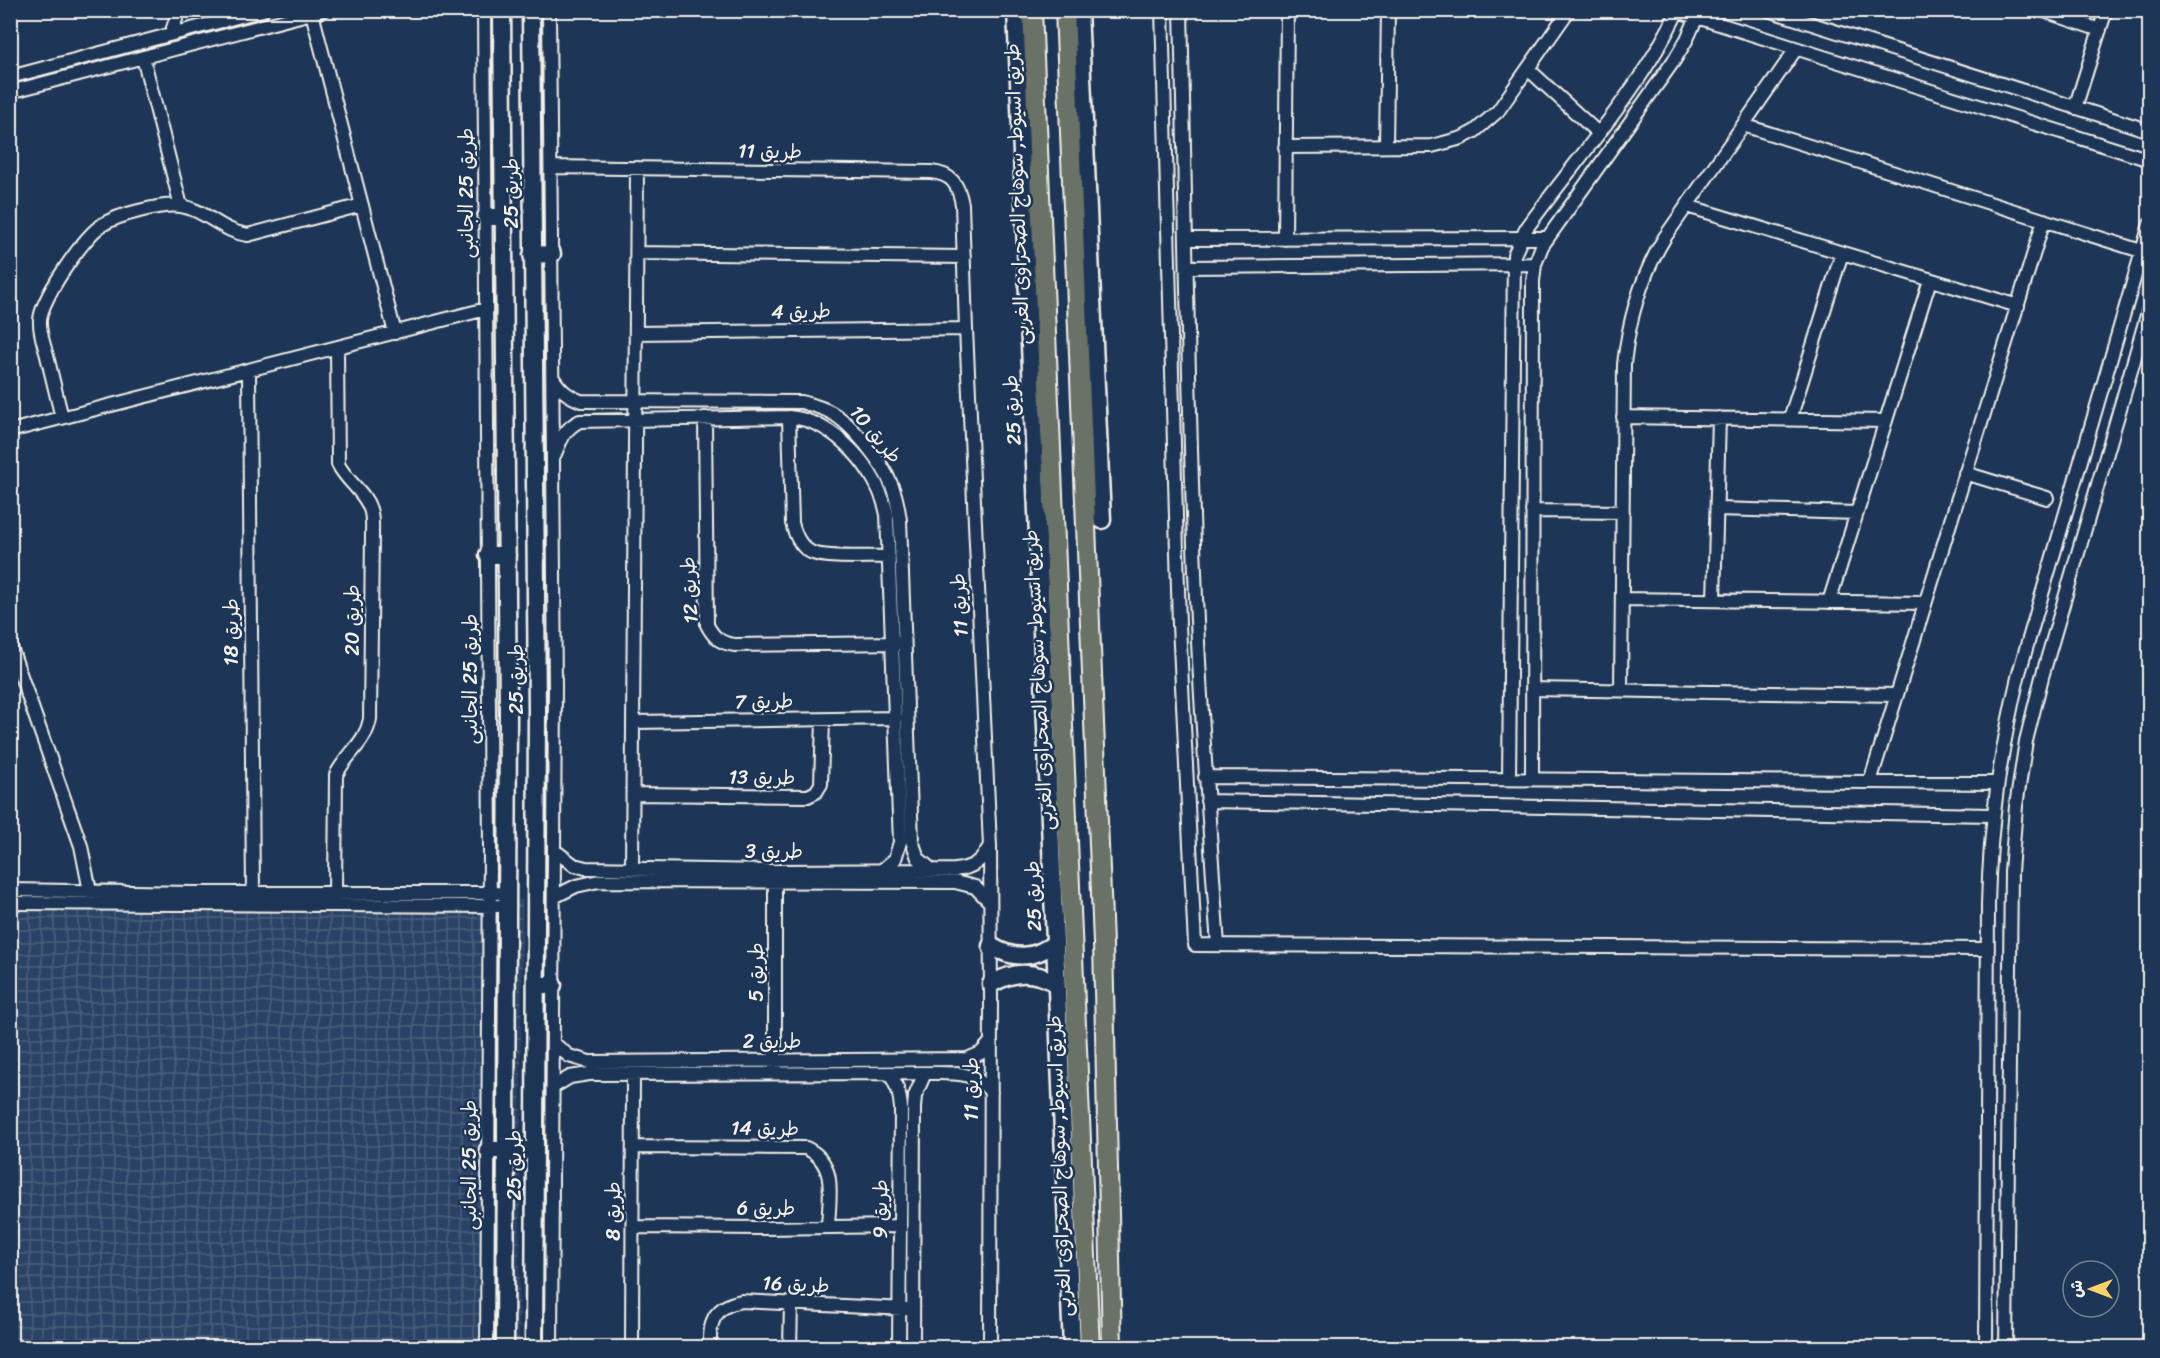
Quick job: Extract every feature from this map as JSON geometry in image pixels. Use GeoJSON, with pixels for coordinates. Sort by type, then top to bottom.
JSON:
{"type":"FeatureCollection","features":[{"type":"Feature","properties":{"kind":"main road","name":"طريق اسيوط, سوهاج الصحراوى الغربى"},"geometry":{"type":"LineString","coordinates":[[1032,10],[1090,1347]]}},
{"type":"Feature","properties":{"kind":"main road"},"geometry":{"type":"LineString","coordinates":[[1065,10],[1094,520],[1112,1347]]}},
{"type":"Feature","properties":{"kind":"street"},"geometry":{"type":"LineString","coordinates":[[171,34],[178,10]]}},
{"type":"Feature","properties":{"kind":"street"},"geometry":{"type":"LineString","coordinates":[[207,10],[223,21]]}},
{"type":"Feature","properties":{"kind":"street"},"geometry":{"type":"LineString","coordinates":[[10,77],[263,10]]}},
{"type":"Feature","properties":{"kind":"street","name":"طريق 25 الجانبى"},"geometry":{"type":"LineString","coordinates":[[484,10],[490,893],[487,1347]]}},
{"type":"Feature","properties":{"kind":"street","name":"طريق 25"},"geometry":{"type":"LineString","coordinates":[[502,10],[508,712],[505,1347]]}},
{"type":"Feature","properties":{"kind":"street","name":"طريق 25"},"geometry":{"type":"LineString","coordinates":[[531,10],[537,712],[545,985],[535,1150],[534,1347]]}},
{"type":"Feature","properties":{"kind":"street"},"geometry":{"type":"LineString","coordinates":[[549,10],[553,378],[551,464],[554,897],[545,985],[553,1043],[551,1347]]}},
{"type":"Feature","properties":{"kind":"street","name":"طريق 25"},"geometry":{"type":"LineString","coordinates":[[1016,10],[1072,1347]]}},
{"type":"Feature","properties":{"kind":"street"},"geometry":{"type":"LineString","coordinates":[[1079,10],[1094,520]]}},
{"type":"Feature","properties":{"kind":"street"},"geometry":{"type":"LineString","coordinates":[[1162,10],[1179,625],[1195,945],[1988,949]]}},
{"type":"Feature","properties":{"kind":"street"},"geometry":{"type":"LineString","coordinates":[[1181,10],[1192,490],[1205,777],[1218,945]]}},
{"type":"Feature","properties":{"kind":"street"},"geometry":{"type":"LineString","coordinates":[[1285,239],[1287,10]]}},
{"type":"Feature","properties":{"kind":"street"},"geometry":{"type":"LineString","coordinates":[[1386,146],[1388,10]]}},
{"type":"Feature","properties":{"kind":"street"},"geometry":{"type":"LineString","coordinates":[[1285,147],[1432,146],[1447,143],[1475,131],[1498,111],[1569,10]]}},
{"type":"Feature","properties":{"kind":"street"},"geometry":{"type":"LineString","coordinates":[[1768,10],[2150,131]]}},
{"type":"Feature","properties":{"kind":"street"},"geometry":{"type":"LineString","coordinates":[[2041,10],[2100,30]]}},
{"type":"Feature","properties":{"kind":"street"},"geometry":{"type":"LineString","coordinates":[[2075,108],[2106,10]]}},
{"type":"Feature","properties":{"kind":"street"},"geometry":{"type":"LineString","coordinates":[[1509,779],[1513,265],[1521,238],[1661,45],[1678,11],[1699,14],[1796,49],[2150,160]]}},
{"type":"Feature","properties":{"kind":"street"},"geometry":{"type":"LineString","coordinates":[[10,92],[317,12],[362,205],[395,333]]}},
{"type":"Feature","properties":{"kind":"street"},"geometry":{"type":"LineString","coordinates":[[1532,780],[1533,292],[1535,264],[1548,238],[1675,59],[1699,14]]}},
{"type":"Feature","properties":{"kind":"street"},"geometry":{"type":"LineString","coordinates":[[1621,690],[1624,364],[1632,313],[1651,262],[1796,49]]}},
{"type":"Feature","properties":{"kind":"street"},"geometry":{"type":"LineString","coordinates":[[143,57],[181,206]]}},
{"type":"Feature","properties":{"kind":"street"},"geometry":{"type":"LineString","coordinates":[[1528,69],[1598,133]]}},
{"type":"Feature","properties":{"kind":"street"},"geometry":{"type":"LineString","coordinates":[[1743,125],[2141,251]]}},
{"type":"Feature","properties":{"kind":"street","name":"طريق 11"},"geometry":{"type":"LineString","coordinates":[[550,167],[943,173],[954,180],[960,191],[990,846],[990,1347]]}},
{"type":"Feature","properties":{"kind":"street"},"geometry":{"type":"LineString","coordinates":[[632,869],[637,168]]}},
{"type":"Feature","properties":{"kind":"street"},"geometry":{"type":"LineString","coordinates":[[62,418],[40,325],[44,303],[83,243],[101,225],[162,207],[181,206],[191,208],[230,231],[248,235],[362,205]]}},
{"type":"Feature","properties":{"kind":"street"},"geometry":{"type":"LineString","coordinates":[[1687,206],[2018,306]]}},
{"type":"Feature","properties":{"kind":"street"},"geometry":{"type":"LineString","coordinates":[[486,217],[504,217]]}},
{"type":"Feature","properties":{"kind":"street"},"geometry":{"type":"LineString","coordinates":[[1870,782],[2044,220]]}},
{"type":"Feature","properties":{"kind":"street"},"geometry":{"type":"LineString","coordinates":[[1986,1347],[1989,860],[1996,783],[2019,673],[2150,224]]}},
{"type":"Feature","properties":{"kind":"street"},"geometry":{"type":"LineString","coordinates":[[1186,239],[1548,238]]}},
{"type":"Feature","properties":{"kind":"street"},"geometry":{"type":"LineString","coordinates":[[637,253],[964,257]]}},
{"type":"Feature","properties":{"kind":"street"},"geometry":{"type":"LineString","coordinates":[[1790,419],[1842,253]]}},
{"type":"Feature","properties":{"kind":"street"},"geometry":{"type":"LineString","coordinates":[[532,255],[552,254]]}},
{"type":"Feature","properties":{"kind":"street"},"geometry":{"type":"LineString","coordinates":[[1187,267],[1535,264]]}},
{"type":"Feature","properties":{"kind":"street"},"geometry":{"type":"LineString","coordinates":[[1829,602],[1930,280]]}},
{"type":"Feature","properties":{"kind":"street"},"geometry":{"type":"LineString","coordinates":[[2006,1347],[2011,872],[2016,806],[2026,741],[2042,676],[2150,305]]}},
{"type":"Feature","properties":{"kind":"street"},"geometry":{"type":"LineString","coordinates":[[10,431],[486,309]]}},
{"type":"Feature","properties":{"kind":"street","name":"طريق 4"},"geometry":{"type":"LineString","coordinates":[[636,333],[966,329]]}},
{"type":"Feature","properties":{"kind":"street","name":"طريق 20"},"geometry":{"type":"LineString","coordinates":[[335,893],[336,775],[365,736],[370,719],[372,534],[371,511],[368,503],[343,474],[339,465],[337,348]]}},
{"type":"Feature","properties":{"kind":"street","name":"طريق 18"},"geometry":{"type":"LineString","coordinates":[[249,370],[253,893]]}},
{"type":"Feature","properties":{"kind":"street","name":"طريق 10"},"geometry":{"type":"LineString","coordinates":[[553,378],[569,397],[581,401],[801,402],[818,406],[834,414],[849,427],[884,471],[891,501],[889,557],[899,643],[912,841],[918,858],[932,870]]}},
{"type":"Feature","properties":{"kind":"street"},"geometry":{"type":"LineString","coordinates":[[801,402],[795,418],[792,523],[795,535],[802,546],[813,553],[889,557]]}},
{"type":"Feature","properties":{"kind":"street"},"geometry":{"type":"LineString","coordinates":[[1623,417],[1886,421]]}},
{"type":"Feature","properties":{"kind":"street","name":"طريق 12"},"geometry":{"type":"LineString","coordinates":[[705,418],[707,625],[713,636],[723,643],[735,645],[899,643]]}},
{"type":"Feature","properties":{"kind":"street","name":"طريق 10"},"geometry":{"type":"LineString","coordinates":[[551,464],[564,433],[571,425],[580,421],[591,419],[795,418],[825,428],[856,456],[872,475],[891,501],[900,520],[896,718],[900,842],[895,859],[882,870]]}},
{"type":"Feature","properties":{"kind":"street"},"geometry":{"type":"LineString","coordinates":[[1714,600],[1719,418]]}},
{"type":"Feature","properties":{"kind":"street"},"geometry":{"type":"LineString","coordinates":[[1965,473],[2047,498]]}},
{"type":"Feature","properties":{"kind":"street"},"geometry":{"type":"LineString","coordinates":[[1717,509],[1857,513]]}},
{"type":"Feature","properties":{"kind":"street"},"geometry":{"type":"LineString","coordinates":[[1532,511],[1623,512]]}},
{"type":"Feature","properties":{"kind":"street"},"geometry":{"type":"LineString","coordinates":[[488,555],[507,555]]}},
{"type":"Feature","properties":{"kind":"street"},"geometry":{"type":"LineString","coordinates":[[1622,599],[1925,603]]}},
{"type":"Feature","properties":{"kind":"street"},"geometry":{"type":"LineString","coordinates":[[10,645],[81,846],[90,891]]}},
{"type":"Feature","properties":{"kind":"street"},"geometry":{"type":"LineString","coordinates":[[1532,689],[1897,695]]}},
{"type":"Feature","properties":{"kind":"street"},"geometry":{"type":"LineString","coordinates":[[508,712],[537,712]]}},
{"type":"Feature","properties":{"kind":"street","name":"طريق 7"},"geometry":{"type":"LineString","coordinates":[[633,722],[896,718]]}},
{"type":"Feature","properties":{"kind":"street","name":"طريق 13"},"geometry":{"type":"LineString","coordinates":[[633,794],[808,796],[816,792],[821,784],[823,720]]}},
{"type":"Feature","properties":{"kind":"street"},"geometry":{"type":"LineString","coordinates":[[1205,777],[1996,783]]}},
{"type":"Feature","properties":{"kind":"street"},"geometry":{"type":"LineString","coordinates":[[1207,801],[1992,815]]}},
{"type":"Feature","properties":{"kind":"street","name":"طريق 3"},"geometry":{"type":"LineString","coordinates":[[554,897],[576,886],[599,881],[966,868],[976,864],[990,846]]}},
{"type":"Feature","properties":{"kind":"street","name":"طريق 3"},"geometry":{"type":"LineString","coordinates":[[554,850],[574,865],[586,868],[955,882],[975,887],[990,902]]}},
{"type":"Feature","properties":{"kind":"street","name":"طريق 5"},"geometry":{"type":"LineString","coordinates":[[775,876],[775,1066]]}},
{"type":"Feature","properties":{"kind":"street"},"geometry":{"type":"LineString","coordinates":[[10,890],[46,897],[193,898],[490,906],[507,900]]}},
{"type":"Feature","properties":{"kind":"street"},"geometry":{"type":"LineString","coordinates":[[10,903],[90,891],[193,898],[253,893],[490,893],[507,900]]}},
{"type":"Feature","properties":{"kind":"street"},"geometry":{"type":"LineString","coordinates":[[991,945],[1003,953],[1023,956],[1044,951],[1055,943]]}},
{"type":"Feature","properties":{"kind":"street"},"geometry":{"type":"LineString","coordinates":[[991,984],[1016,973],[1044,976],[1056,983]]}},
{"type":"Feature","properties":{"kind":"street","name":"طريق 2"},"geometry":{"type":"LineString","coordinates":[[553,1087],[561,1081],[579,1075],[967,1059],[981,1053],[991,1042]]}},
{"type":"Feature","properties":{"kind":"street","name":"طريق 2"},"geometry":{"type":"LineString","coordinates":[[553,1043],[569,1056],[589,1062],[775,1066],[889,1073],[968,1074],[985,1084],[991,1092]]}},
{"type":"Feature","properties":{"kind":"street","name":"طريق 9"},"geometry":{"type":"LineString","coordinates":[[889,1073],[898,1089],[901,1108],[899,1347]]}},
{"type":"Feature","properties":{"kind":"street","name":"طريق 9"},"geometry":{"type":"LineString","coordinates":[[914,1347],[914,1108],[919,1084],[926,1073]]}},
{"type":"Feature","properties":{"kind":"street","name":"طريق 8"},"geometry":{"type":"LineString","coordinates":[[632,1347],[633,1074]]}},
{"type":"Feature","properties":{"kind":"street","name":"طريق 14"},"geometry":{"type":"LineString","coordinates":[[633,1147],[806,1148],[815,1152],[828,1168],[828,1227]]}},
{"type":"Feature","properties":{"kind":"street"},"geometry":{"type":"LineString","coordinates":[[488,1150],[535,1150]]}},
{"type":"Feature","properties":{"kind":"street","name":"طريق 6"},"geometry":{"type":"LineString","coordinates":[[633,1227],[899,1226]]}},
{"type":"Feature","properties":{"kind":"street","name":"طريق 16"},"geometry":{"type":"LineString","coordinates":[[710,1347],[710,1327],[714,1316],[731,1303],[741,1301],[913,1309]]}},
{"type":"Feature","properties":{"kind":"street"},"geometry":{"type":"LineString","coordinates":[[790,1347],[791,1303]]}},
{"type":"Feature","properties":{"kind":"shaded area"},"geometry":{"type":"Polygon","coordinates":[[[11,897],[522,900],[519,1347],[11,1348],[11,897]]]}}]}
